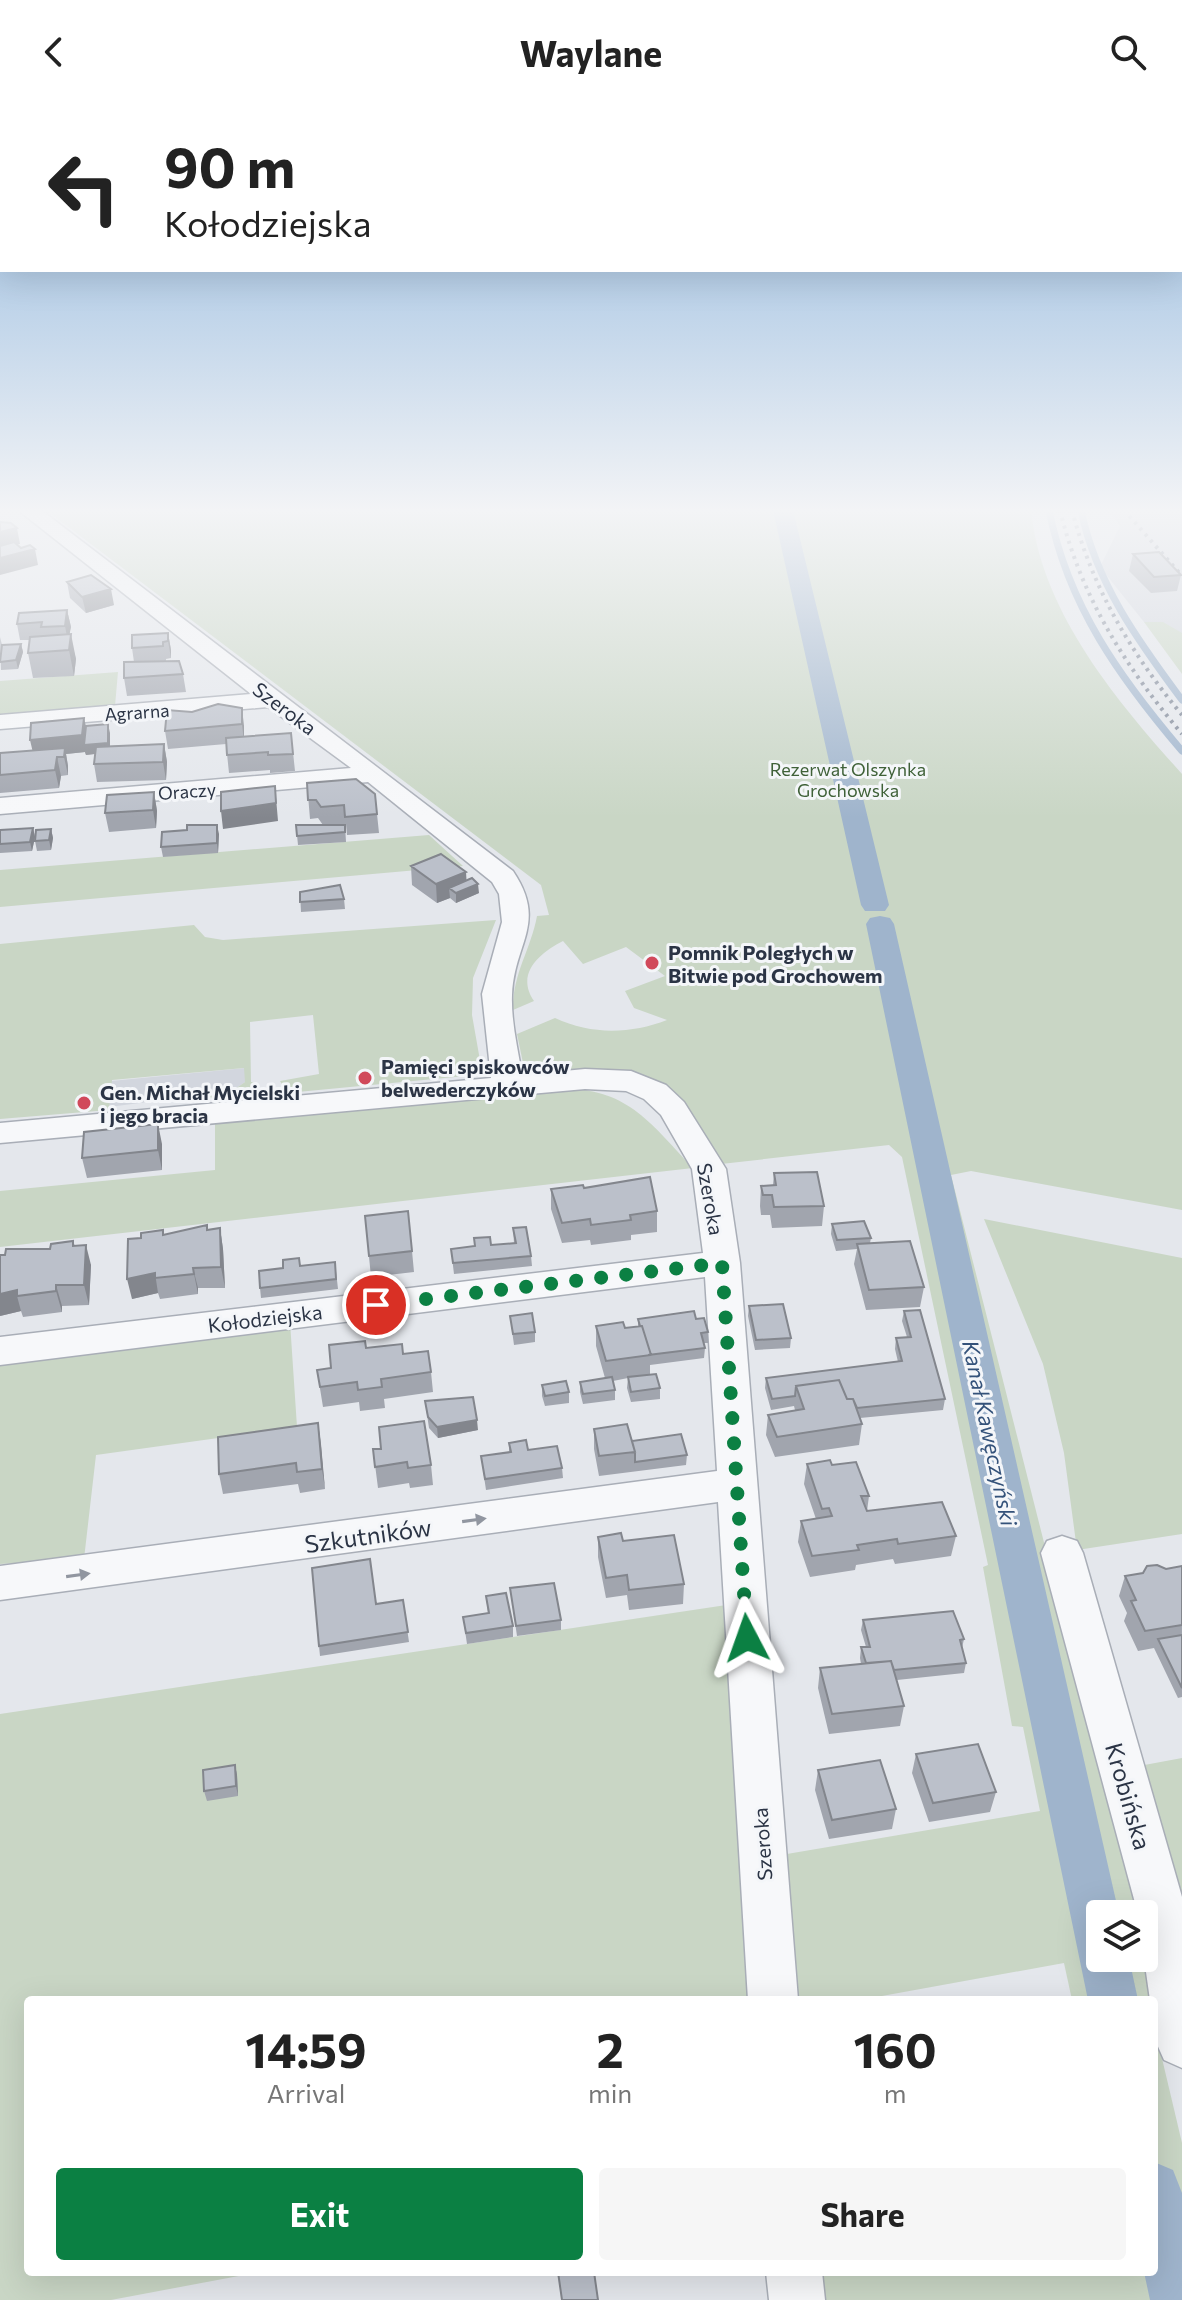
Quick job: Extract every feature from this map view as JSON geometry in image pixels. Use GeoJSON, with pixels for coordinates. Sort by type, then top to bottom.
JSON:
{"type":"FeatureCollection","features":[{"type":"Feature","properties":{"kind":"street","name":"Szeroka"},"geometry":{"type":"LineString","coordinates":[[161,612],[492,865],[512,891],[518,926],[497,991],[508,1086],[585,1079],[622,1080],[655,1092],[681,1119],[709,1169],[722,1263],[773,1996]]}},
{"type":"Feature","properties":{"kind":"street","name":"Agrarna"},"geometry":{"type":"LineString","coordinates":[[0,722],[274,699]]}},
{"type":"Feature","properties":{"kind":"street","name":"Oraczy"},"geometry":{"type":"LineString","coordinates":[[0,806],[374,774]]}},
{"type":"Feature","properties":{"kind":"street"},"geometry":{"type":"LineString","coordinates":[[0,1133],[508,1086]]}},
{"type":"Feature","properties":{"kind":"street","name":"Kołodziejska"},"geometry":{"type":"LineString","coordinates":[[0,1351],[722,1263]]}},
{"type":"Feature","properties":{"kind":"street","name":"Szkutników"},"geometry":{"type":"LineString","coordinates":[[0,1583],[736,1484]]}},
{"type":"Feature","properties":{"kind":"street","name":"Krobińska"},"geometry":{"type":"LineString","coordinates":[[1062,1553],[1161,1908],[1182,2042]]}},
{"type":"Feature","properties":{"kind":"street"},"geometry":{"type":"LineString","coordinates":[[794,2276],[797,2300]]}},
{"type":"Feature","properties":{"kind":"shaded area"},"geometry":{"type":"Polygon","coordinates":[[[1136,612],[1182,612],[1182,634],[1144,622],[1136,612]]]}},
{"type":"Feature","properties":{"kind":"shaded area"},"geometry":{"type":"Polygon","coordinates":[[[245,1068],[245,1082],[232,1091],[109,1107],[111,1081],[245,1068]]]}},
{"type":"Feature","properties":{"kind":"green space","name":"Rezerwat Olszynka Grochowska"},"geometry":{"type":"Polygon","coordinates":[[[181,612],[1063,612],[1108,685],[1182,774],[1182,1210],[971,1171],[951,1175],[1134,1900],[1086,1900],[1086,1972],[1148,1972],[1156,1996],[1071,1996],[1064,1963],[882,1996],[794,1996],[781,1855],[1040,1811],[1023,1727],[1012,1726],[983,1567],[988,1565],[902,1157],[889,1145],[721,1164],[674,1106],[648,1080],[618,1070],[552,1074],[537,1071],[523,1063],[517,1034],[555,1018],[569,1024],[611,1031],[639,1028],[667,1020],[634,1008],[625,991],[665,976],[626,947],[583,964],[563,941],[539,958],[529,973],[527,982],[534,1001],[513,1010],[515,985],[537,916],[549,915],[541,885],[181,612]]]}},
{"type":"Feature","properties":{"kind":"green space"},"geometry":{"type":"Polygon","coordinates":[[[1144,622],[1163,622],[1182,633],[1182,674],[1144,622]]]}},
{"type":"Feature","properties":{"kind":"green space"},"geometry":{"type":"Polygon","coordinates":[[[118,672],[115,706],[0,714],[0,681],[118,672]]]}},
{"type":"Feature","properties":{"kind":"green space"},"geometry":{"type":"Polygon","coordinates":[[[429,835],[463,866],[0,907],[0,870],[429,835]]]}},
{"type":"Feature","properties":{"kind":"green space"},"geometry":{"type":"Polygon","coordinates":[[[496,920],[473,978],[472,1015],[481,1066],[476,1075],[287,1093],[280,1081],[319,1074],[313,1015],[250,1022],[251,1082],[255,1082],[252,1094],[174,1101],[175,1096],[232,1091],[245,1082],[244,1068],[112,1080],[109,1110],[0,1119],[0,944],[194,925],[205,937],[223,940],[496,920]]]}},
{"type":"Feature","properties":{"kind":"green space"},"geometry":{"type":"Polygon","coordinates":[[[566,1089],[607,1095],[623,1103],[652,1125],[693,1168],[0,1247],[0,1191],[215,1170],[215,1124],[566,1089]]]}},
{"type":"Feature","properties":{"kind":"green space"},"geometry":{"type":"Polygon","coordinates":[[[984,1219],[1182,1258],[1182,1534],[1077,1550],[1064,1453],[1043,1364],[984,1219]]]}},
{"type":"Feature","properties":{"kind":"green space"},"geometry":{"type":"Polygon","coordinates":[[[290,1322],[297,1427],[96,1455],[84,1559],[0,1564],[0,1357],[290,1322]]]}},
{"type":"Feature","properties":{"kind":"green space"},"geometry":{"type":"Polygon","coordinates":[[[733,1604],[758,1996],[24,1996],[24,2276],[239,2276],[111,2300],[0,2300],[0,1714],[733,1604]]]}},
{"type":"Feature","properties":{"kind":"green space"},"geometry":{"type":"Polygon","coordinates":[[[1182,1758],[1182,1922],[1139,1766],[1182,1758]]]}},
{"type":"Feature","properties":{"kind":"green space","name":"Rezerwat Olszynka Grochowska"},"geometry":{"type":"Polygon","coordinates":[[[1158,2017],[1160,2050],[1182,2143],[1182,2300],[823,2300],[820,2276],[1158,2276],[1158,2017]]]}},
{"type":"Feature","properties":{"kind":"building"},"geometry":{"type":"Polygon","coordinates":[[[67,612],[65,626],[41,627],[42,622],[17,624],[19,613],[67,612]]]}},
{"type":"Feature","properties":{"kind":"building"},"geometry":{"type":"Polygon","coordinates":[[[168,633],[168,641],[163,642],[163,646],[132,648],[132,635],[168,633]]]}},
{"type":"Feature","properties":{"kind":"building"},"geometry":{"type":"Polygon","coordinates":[[[71,634],[69,650],[28,653],[30,637],[71,634]]]}},
{"type":"Feature","properties":{"kind":"building"},"geometry":{"type":"Polygon","coordinates":[[[21,644],[16,660],[0,662],[2,645],[21,644]]]}},
{"type":"Feature","properties":{"kind":"building"},"geometry":{"type":"Polygon","coordinates":[[[179,661],[183,674],[124,678],[124,662],[179,661]]]}},
{"type":"Feature","properties":{"kind":"building"},"geometry":{"type":"Polygon","coordinates":[[[218,704],[242,708],[242,724],[165,731],[167,710],[192,712],[218,704]]]}},
{"type":"Feature","properties":{"kind":"building"},"geometry":{"type":"Polygon","coordinates":[[[84,718],[82,735],[30,740],[31,723],[84,718]]]}},
{"type":"Feature","properties":{"kind":"building"},"geometry":{"type":"Polygon","coordinates":[[[108,724],[108,743],[84,745],[86,726],[108,724]]]}},
{"type":"Feature","properties":{"kind":"building"},"geometry":{"type":"Polygon","coordinates":[[[291,733],[293,754],[227,755],[226,738],[291,733]]]}},
{"type":"Feature","properties":{"kind":"building"},"geometry":{"type":"Polygon","coordinates":[[[164,744],[163,762],[94,764],[96,747],[164,744]]]}},
{"type":"Feature","properties":{"kind":"building"},"geometry":{"type":"Polygon","coordinates":[[[65,748],[64,757],[57,757],[55,770],[0,775],[0,753],[65,748]]]}},
{"type":"Feature","properties":{"kind":"building"},"geometry":{"type":"Polygon","coordinates":[[[356,779],[375,794],[377,814],[345,817],[344,805],[321,807],[316,800],[308,800],[307,783],[356,779]]]}},
{"type":"Feature","properties":{"kind":"building"},"geometry":{"type":"Polygon","coordinates":[[[275,786],[276,803],[221,811],[221,792],[275,786]]]}},
{"type":"Feature","properties":{"kind":"building"},"geometry":{"type":"Polygon","coordinates":[[[154,792],[153,810],[105,813],[107,795],[154,792]]]}},
{"type":"Feature","properties":{"kind":"building"},"geometry":{"type":"Polygon","coordinates":[[[187,825],[217,825],[217,843],[161,847],[162,832],[187,830],[187,825]]]}},
{"type":"Feature","properties":{"kind":"building"},"geometry":{"type":"Polygon","coordinates":[[[296,825],[345,825],[345,832],[297,836],[296,825]]]}},
{"type":"Feature","properties":{"kind":"building"},"geometry":{"type":"Polygon","coordinates":[[[33,828],[30,842],[0,844],[0,830],[33,828]]]}},
{"type":"Feature","properties":{"kind":"building"},"geometry":{"type":"Polygon","coordinates":[[[51,829],[49,840],[35,841],[36,830],[51,829]]]}},
{"type":"Feature","properties":{"kind":"building"},"geometry":{"type":"Polygon","coordinates":[[[441,854],[466,872],[436,884],[411,866],[441,854]]]}},
{"type":"Feature","properties":{"kind":"building"},"geometry":{"type":"Polygon","coordinates":[[[472,878],[478,884],[456,893],[449,888],[472,878]]]}},
{"type":"Feature","properties":{"kind":"building"},"geometry":{"type":"Polygon","coordinates":[[[340,885],[344,899],[300,902],[300,892],[340,885]]]}},
{"type":"Feature","properties":{"kind":"building"},"geometry":{"type":"Polygon","coordinates":[[[158,1124],[158,1150],[82,1158],[84,1132],[158,1124]]]}},
{"type":"Feature","properties":{"kind":"building"},"geometry":{"type":"Polygon","coordinates":[[[817,1172],[824,1206],[774,1207],[772,1195],[763,1195],[761,1186],[776,1185],[774,1173],[817,1172]]]}},
{"type":"Feature","properties":{"kind":"building"},"geometry":{"type":"Polygon","coordinates":[[[650,1177],[657,1211],[630,1215],[631,1220],[591,1225],[590,1219],[562,1223],[551,1189],[583,1185],[584,1188],[650,1177]]]}},
{"type":"Feature","properties":{"kind":"building"},"geometry":{"type":"Polygon","coordinates":[[[408,1211],[412,1251],[369,1256],[365,1216],[408,1211]]]}},
{"type":"Feature","properties":{"kind":"building"},"geometry":{"type":"Polygon","coordinates":[[[864,1221],[871,1238],[837,1240],[832,1224],[864,1221]]]}},
{"type":"Feature","properties":{"kind":"building"},"geometry":{"type":"Polygon","coordinates":[[[207,1225],[207,1230],[220,1228],[221,1267],[193,1268],[194,1274],[155,1278],[155,1273],[127,1279],[128,1239],[141,1238],[141,1233],[163,1230],[163,1235],[207,1225]]]}},
{"type":"Feature","properties":{"kind":"building"},"geometry":{"type":"Polygon","coordinates":[[[526,1227],[531,1256],[453,1263],[451,1249],[475,1246],[474,1238],[490,1237],[491,1245],[516,1243],[513,1228],[526,1227]]]}},
{"type":"Feature","properties":{"kind":"building"},"geometry":{"type":"Polygon","coordinates":[[[73,1241],[73,1246],[86,1245],[84,1285],[56,1285],[56,1291],[17,1296],[17,1290],[0,1294],[0,1255],[5,1255],[6,1249],[50,1249],[51,1244],[73,1241]]]}},
{"type":"Feature","properties":{"kind":"building"},"geometry":{"type":"Polygon","coordinates":[[[910,1241],[924,1287],[869,1290],[857,1244],[910,1241]]]}},
{"type":"Feature","properties":{"kind":"building"},"geometry":{"type":"Polygon","coordinates":[[[299,1258],[300,1266],[335,1262],[336,1279],[260,1288],[259,1271],[283,1268],[283,1260],[299,1258]]]}},
{"type":"Feature","properties":{"kind":"building"},"geometry":{"type":"Polygon","coordinates":[[[783,1304],[791,1338],[756,1340],[749,1306],[783,1304]]]}},
{"type":"Feature","properties":{"kind":"building"},"geometry":{"type":"Polygon","coordinates":[[[920,1310],[945,1399],[857,1408],[853,1399],[847,1399],[839,1380],[796,1386],[795,1396],[772,1399],[766,1378],[902,1361],[896,1338],[911,1337],[904,1311],[920,1310]]]}},
{"type":"Feature","properties":{"kind":"building"},"geometry":{"type":"Polygon","coordinates":[[[694,1311],[696,1319],[704,1318],[708,1332],[701,1333],[705,1348],[651,1355],[638,1319],[694,1311]]]}},
{"type":"Feature","properties":{"kind":"building"},"geometry":{"type":"Polygon","coordinates":[[[532,1313],[535,1332],[513,1334],[510,1316],[532,1313]]]}},
{"type":"Feature","properties":{"kind":"building"},"geometry":{"type":"Polygon","coordinates":[[[623,1322],[625,1328],[642,1326],[651,1355],[606,1361],[596,1326],[623,1322]]]}},
{"type":"Feature","properties":{"kind":"building"},"geometry":{"type":"Polygon","coordinates":[[[365,1341],[366,1348],[402,1344],[403,1354],[428,1351],[431,1372],[381,1379],[382,1387],[358,1390],[357,1382],[320,1387],[317,1370],[331,1368],[329,1345],[365,1341]]]}},
{"type":"Feature","properties":{"kind":"building"},"geometry":{"type":"Polygon","coordinates":[[[656,1374],[660,1388],[631,1392],[628,1377],[656,1374]]]}},
{"type":"Feature","properties":{"kind":"building"},"geometry":{"type":"Polygon","coordinates":[[[612,1377],[615,1390],[583,1394],[580,1382],[612,1377]]]}},
{"type":"Feature","properties":{"kind":"building"},"geometry":{"type":"Polygon","coordinates":[[[839,1380],[847,1399],[853,1399],[862,1424],[777,1437],[768,1415],[804,1409],[796,1386],[839,1380]]]}},
{"type":"Feature","properties":{"kind":"building"},"geometry":{"type":"Polygon","coordinates":[[[566,1381],[569,1392],[545,1396],[542,1385],[566,1381]]]}},
{"type":"Feature","properties":{"kind":"building"},"geometry":{"type":"Polygon","coordinates":[[[473,1397],[477,1420],[437,1427],[428,1417],[425,1401],[473,1397]]]}},
{"type":"Feature","properties":{"kind":"building"},"geometry":{"type":"Polygon","coordinates":[[[424,1421],[431,1465],[408,1468],[407,1462],[375,1467],[373,1449],[381,1449],[379,1427],[424,1421]]]}},
{"type":"Feature","properties":{"kind":"building"},"geometry":{"type":"Polygon","coordinates":[[[318,1423],[322,1469],[297,1472],[296,1463],[219,1474],[218,1437],[318,1423]]]}},
{"type":"Feature","properties":{"kind":"building"},"geometry":{"type":"Polygon","coordinates":[[[627,1424],[635,1452],[599,1456],[594,1429],[627,1424]]]}},
{"type":"Feature","properties":{"kind":"building"},"geometry":{"type":"Polygon","coordinates":[[[681,1434],[687,1455],[635,1462],[632,1441],[681,1434]]]}},
{"type":"Feature","properties":{"kind":"building"},"geometry":{"type":"Polygon","coordinates":[[[526,1440],[528,1450],[557,1446],[562,1468],[485,1479],[481,1456],[511,1452],[509,1443],[526,1440]]]}},
{"type":"Feature","properties":{"kind":"building"},"geometry":{"type":"Polygon","coordinates":[[[830,1460],[832,1465],[856,1462],[869,1496],[861,1496],[867,1511],[942,1502],[956,1536],[898,1544],[897,1539],[857,1545],[859,1550],[812,1556],[801,1521],[832,1516],[829,1508],[822,1509],[807,1464],[830,1460]]]}},
{"type":"Feature","properties":{"kind":"building"},"geometry":{"type":"Polygon","coordinates":[[[621,1533],[623,1541],[674,1535],[684,1584],[629,1590],[627,1575],[606,1578],[598,1537],[621,1533]]]}},
{"type":"Feature","properties":{"kind":"building"},"geometry":{"type":"Polygon","coordinates":[[[370,1559],[376,1604],[403,1600],[408,1632],[319,1646],[312,1568],[370,1559]]]}},
{"type":"Feature","properties":{"kind":"building"},"geometry":{"type":"Polygon","coordinates":[[[1157,1565],[1166,1569],[1182,1566],[1182,1625],[1145,1631],[1131,1601],[1136,1600],[1125,1576],[1143,1573],[1147,1566],[1157,1565]]]}},
{"type":"Feature","properties":{"kind":"building"},"geometry":{"type":"Polygon","coordinates":[[[554,1583],[561,1620],[516,1626],[510,1588],[554,1583]]]}},
{"type":"Feature","properties":{"kind":"building"},"geometry":{"type":"Polygon","coordinates":[[[506,1593],[513,1626],[466,1633],[463,1617],[489,1613],[486,1596],[506,1593]]]}},
{"type":"Feature","properties":{"kind":"building"},"geometry":{"type":"Polygon","coordinates":[[[953,1611],[964,1639],[960,1640],[966,1663],[894,1670],[891,1661],[866,1663],[861,1647],[870,1647],[863,1620],[953,1611]]]}},
{"type":"Feature","properties":{"kind":"building"},"geometry":{"type":"Polygon","coordinates":[[[1182,1635],[1182,1688],[1158,1639],[1182,1635]]]}},
{"type":"Feature","properties":{"kind":"building"},"geometry":{"type":"Polygon","coordinates":[[[891,1661],[904,1706],[832,1714],[820,1668],[891,1661]]]}},
{"type":"Feature","properties":{"kind":"building"},"geometry":{"type":"Polygon","coordinates":[[[978,1744],[996,1792],[933,1803],[916,1754],[978,1744]]]}},
{"type":"Feature","properties":{"kind":"building"},"geometry":{"type":"Polygon","coordinates":[[[880,1760],[896,1809],[832,1820],[818,1770],[880,1760]]]}},
{"type":"Feature","properties":{"kind":"building"},"geometry":{"type":"Polygon","coordinates":[[[235,1765],[236,1786],[204,1791],[203,1770],[235,1765]]]}},
{"type":"Feature","properties":{"kind":"building"},"geometry":{"type":"Polygon","coordinates":[[[559,2276],[595,2276],[598,2300],[562,2300],[559,2276]]]}},
{"type":"Feature","properties":{"kind":"waterway","name":"Kanał Kawęczyński"},"geometry":{"type":"LineString","coordinates":[[807,612],[875,905]]}},
{"type":"Feature","properties":{"kind":"waterway"},"geometry":{"type":"LineString","coordinates":[[1085,612],[1118,668],[1182,751]]}},
{"type":"Feature","properties":{"kind":"waterway"},"geometry":{"type":"LineString","coordinates":[[1123,612],[1182,700]]}},
{"type":"Feature","properties":{"kind":"waterway","name":"Kanał Kawęczyński"},"geometry":{"type":"LineString","coordinates":[[880,924],[1091,1900]]}},
{"type":"Feature","properties":{"kind":"waterway","name":"Kanał Kawęczyński"},"geometry":{"type":"LineString","coordinates":[[1107,1972],[1112,1996]]}},
{"type":"Feature","properties":{"kind":"waterway","name":"Kanał Kawęczyński"},"geometry":{"type":"LineString","coordinates":[[1158,2208],[1178,2300]]}},
{"type":"Feature","properties":{"kind":"railway"},"geometry":{"type":"LineString","coordinates":[[1099,612],[1142,683],[1182,734]]}},
{"type":"Feature","properties":{"kind":"railway"},"geometry":{"type":"LineString","coordinates":[[1112,612],[1146,668],[1182,715]]}},
{"type":"Feature","properties":{"kind":"place","name":"Pomnik Poległych w Bitwie pod Grochowem"},"geometry":{"type":"Point","coordinates":[652,963]}},
{"type":"Feature","properties":{"kind":"place","name":"Pamięci spiskowców belwederczyków"},"geometry":{"type":"Point","coordinates":[365,1078]}},
{"type":"Feature","properties":{"kind":"place","name":"Gen. Michał Mycielski i jego bracia"},"geometry":{"type":"Point","coordinates":[84,1103]}},
{"type":"Feature","properties":{"kind":"route"},"geometry":{"type":"LineString","coordinates":[[376,1305],[722,1263],[747,1638]]}}]}
